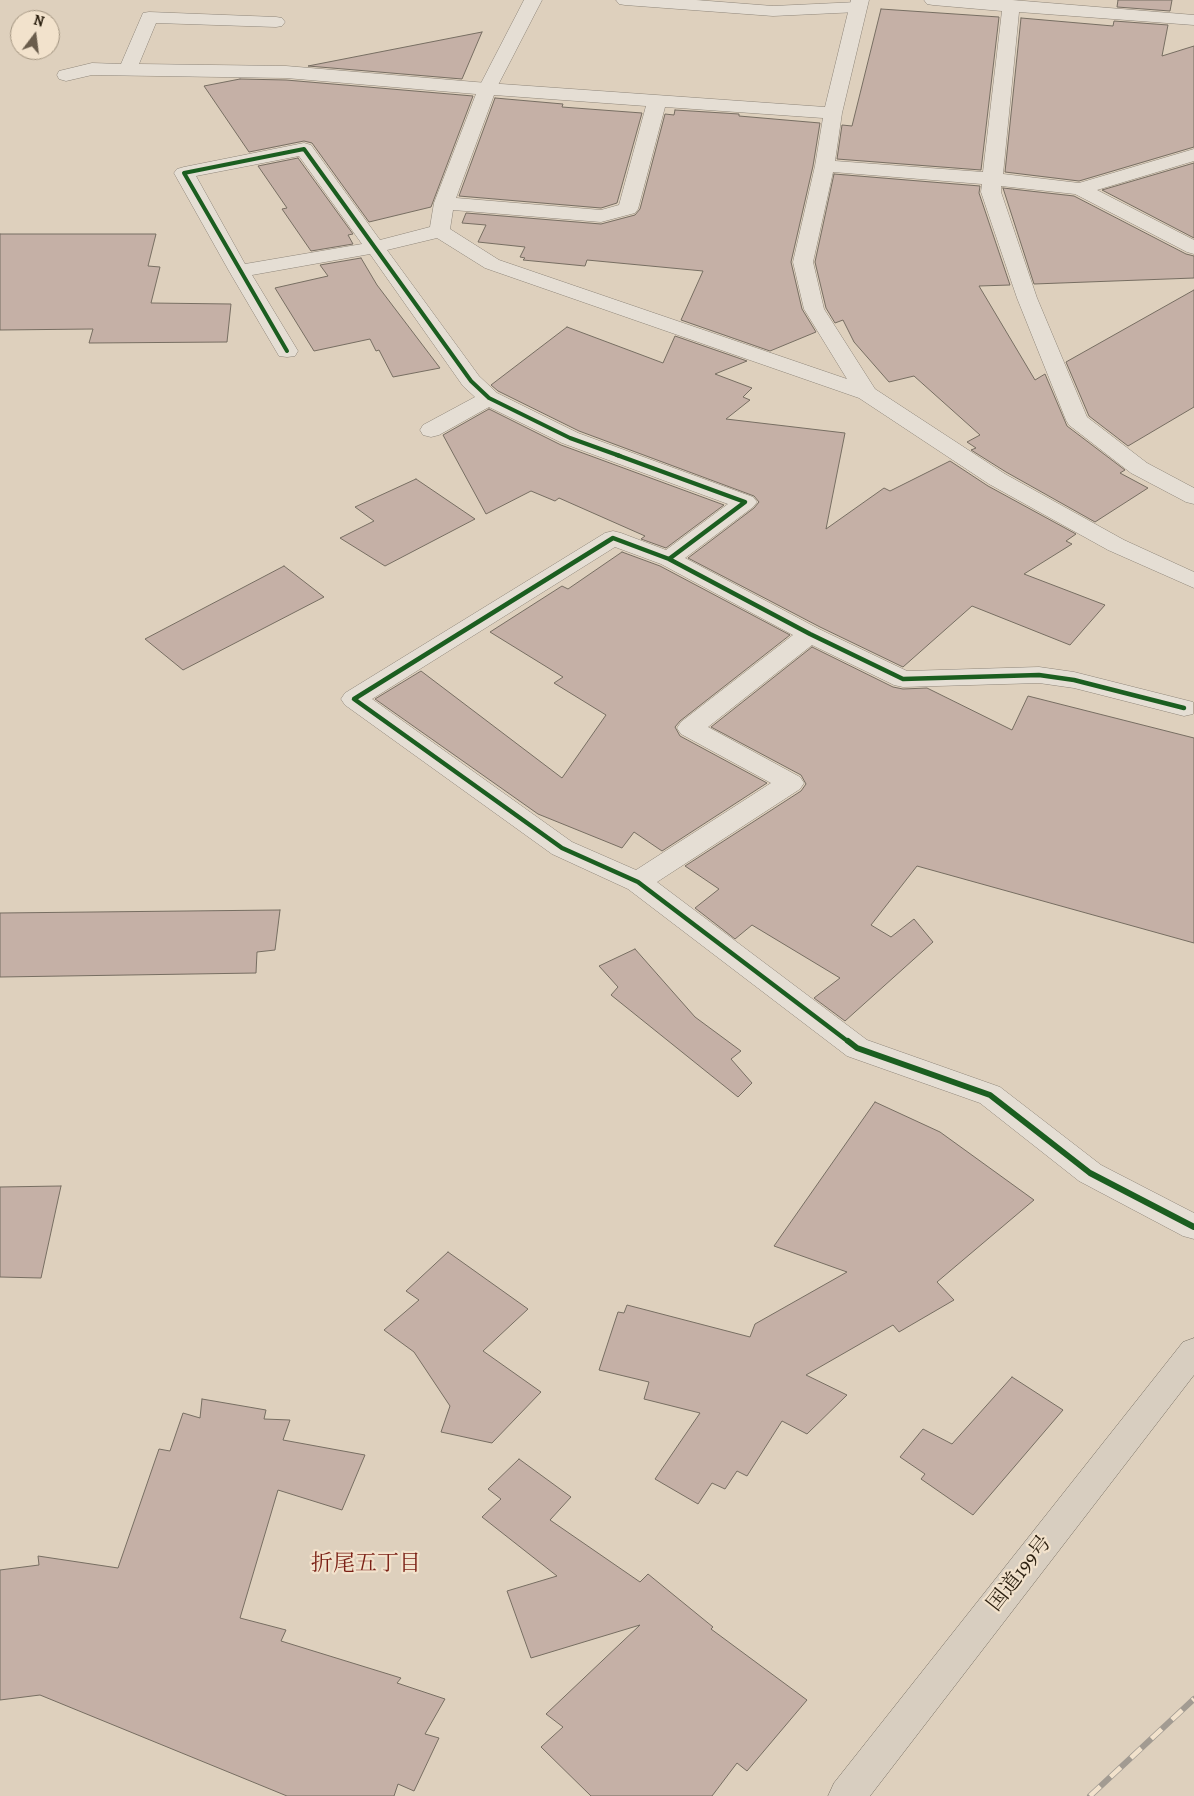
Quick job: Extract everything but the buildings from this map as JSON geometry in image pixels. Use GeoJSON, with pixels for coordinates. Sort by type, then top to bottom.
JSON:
{"type":"FeatureCollection","features":[{"type":"Feature","properties":{"kind":"highway","name":"国道199号"},"geometry":{"type":"LineString","coordinates":[[847,1796],[1194,1351]]}},
{"type":"Feature","properties":{"kind":"street"},"geometry":{"type":"LineString","coordinates":[[440,231],[444,203],[486,89],[533,0]]}},
{"type":"Feature","properties":{"kind":"street"},"geometry":{"type":"LineString","coordinates":[[625,0],[688,2],[773,11],[823,10],[859,3],[833,113],[825,166],[803,262],[814,309],[867,393]]}},
{"type":"Feature","properties":{"kind":"street"},"geometry":{"type":"LineString","coordinates":[[933,0],[1011,5],[1052,4],[1193,11]]}},
{"type":"Feature","properties":{"kind":"street"},"geometry":{"type":"LineString","coordinates":[[1011,5],[991,192],[1027,298],[1077,420],[1139,468],[1194,497]]}},
{"type":"Feature","properties":{"kind":"street"},"geometry":{"type":"LineString","coordinates":[[128,70],[149,18],[276,22]]}},
{"type":"Feature","properties":{"kind":"street"},"geometry":{"type":"LineString","coordinates":[[66,75],[92,70],[286,72],[486,89],[833,113]]}},
{"type":"Feature","properties":{"kind":"street"},"geometry":{"type":"LineString","coordinates":[[444,203],[600,216],[628,209],[656,101]]}},
{"type":"Feature","properties":{"kind":"street"},"geometry":{"type":"LineString","coordinates":[[287,351],[184,173],[304,149],[471,381],[489,398],[570,438],[745,502],[669,559]]}},
{"type":"Feature","properties":{"kind":"street"},"geometry":{"type":"LineString","coordinates":[[1080,189],[1194,155]]}},
{"type":"Feature","properties":{"kind":"street"},"geometry":{"type":"LineString","coordinates":[[825,166],[992,179],[1080,189],[1194,248]]}},
{"type":"Feature","properties":{"kind":"street"},"geometry":{"type":"LineString","coordinates":[[239,271],[376,247],[440,231],[492,264],[867,393],[997,479],[1116,545],[1194,581]]}},
{"type":"Feature","properties":{"kind":"street"},"geometry":{"type":"LineString","coordinates":[[431,430],[489,398]]}},
{"type":"Feature","properties":{"kind":"street"},"geometry":{"type":"LineString","coordinates":[[1184,708],[1074,680],[1039,675],[903,679],[810,634],[669,559],[613,538],[354,699],[562,848],[638,882],[857,1048],[990,1095],[1090,1173],[1194,1227]]}},
{"type":"Feature","properties":{"kind":"street"},"geometry":{"type":"LineString","coordinates":[[638,882],[791,783],[690,728],[810,634]]}},
{"type":"Feature","properties":{"kind":"railway"},"geometry":{"type":"LineString","coordinates":[[1090,1796],[1194,1699]]}},
{"type":"Feature","properties":{"kind":"cycle path"},"geometry":{"type":"LineString","coordinates":[[287,351],[184,173],[304,149],[471,381],[489,398],[570,438],[745,502],[669,559]]}},
{"type":"Feature","properties":{"kind":"cycle path"},"geometry":{"type":"LineString","coordinates":[[1184,708],[1074,680],[1039,675],[903,679],[810,634],[669,559],[613,538],[354,699],[562,848],[638,882],[857,1048],[990,1095],[1090,1173],[1194,1227]]}},
{"type":"Feature","properties":{"kind":"district","name":"折尾五丁目"},"geometry":{"type":"Point","coordinates":[366,1565]}}]}
